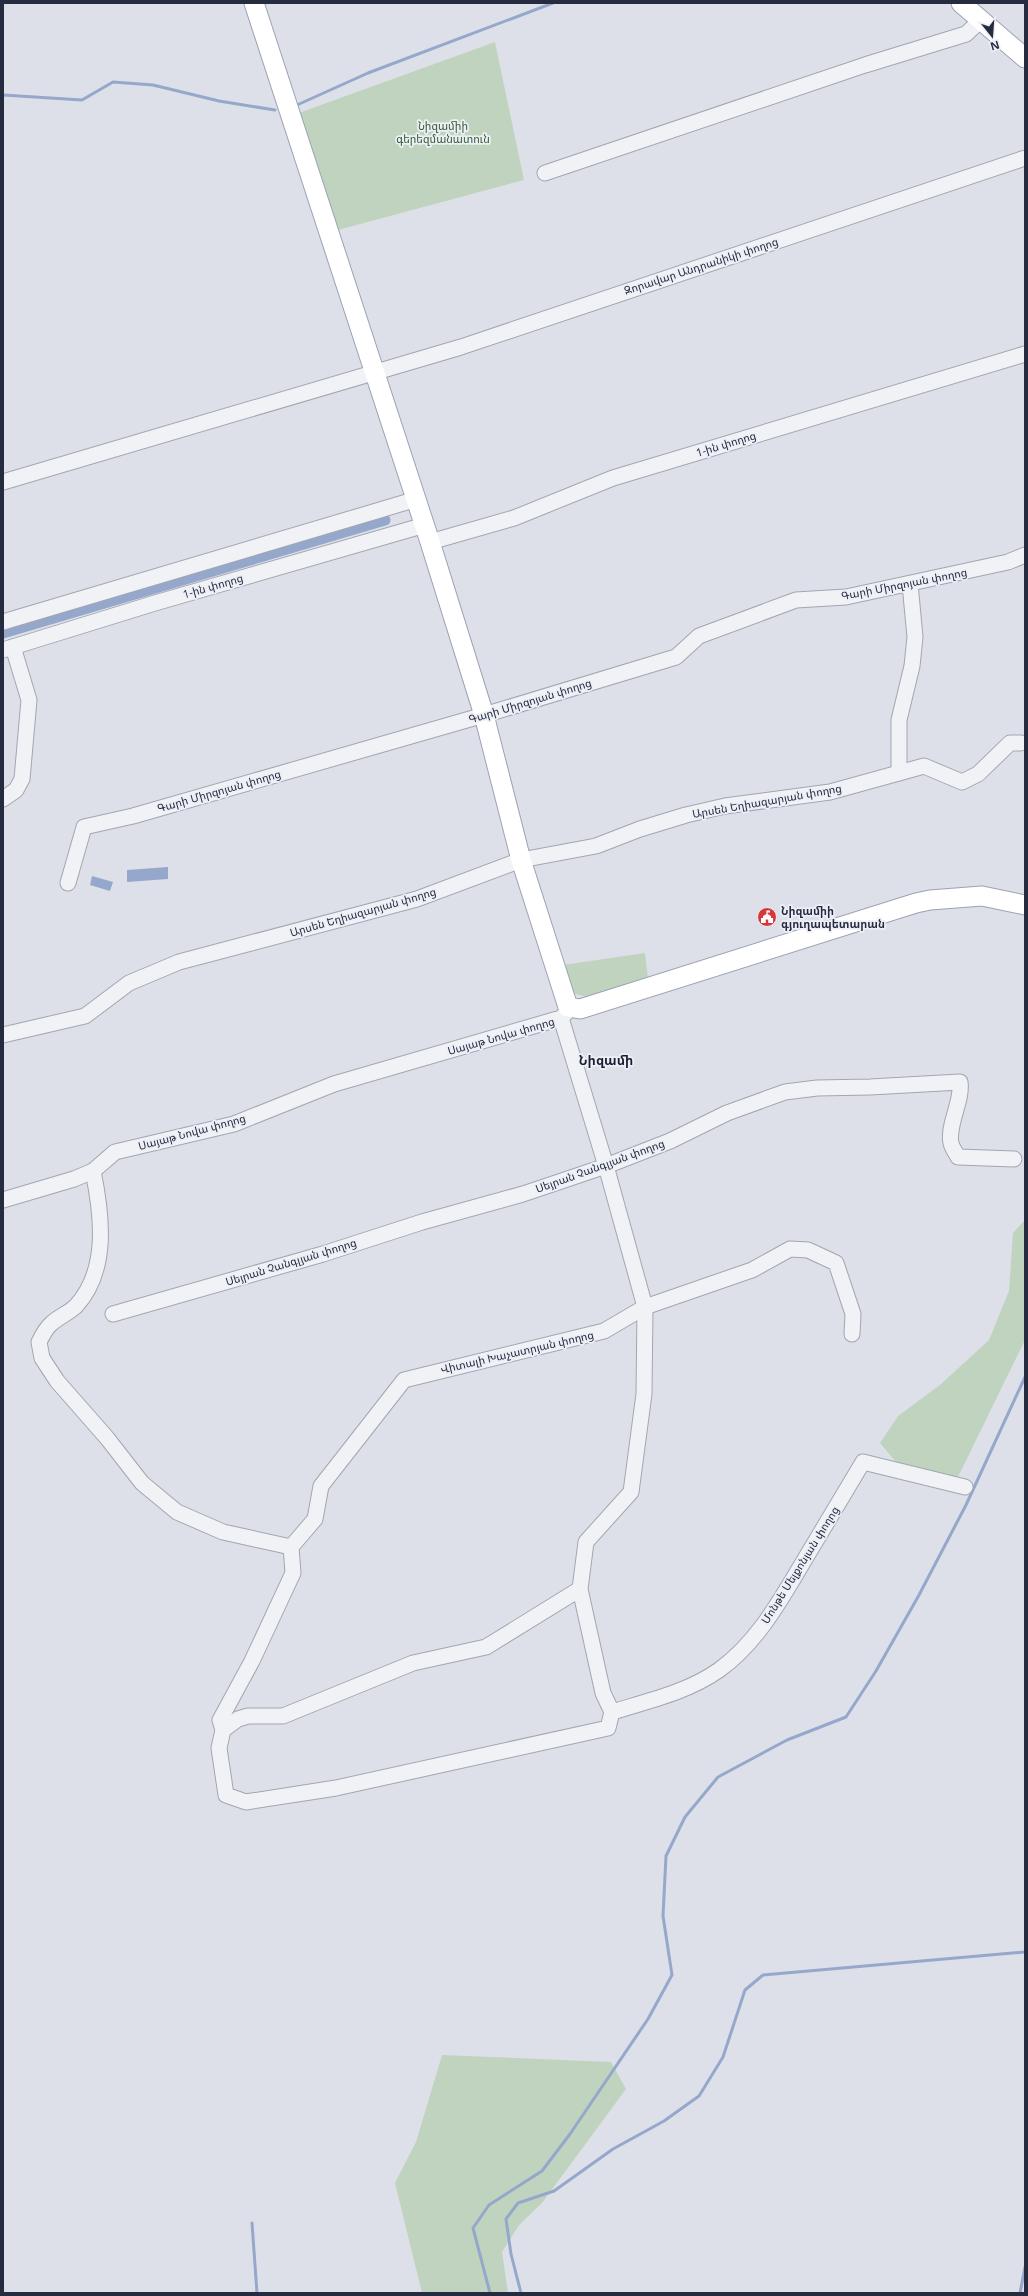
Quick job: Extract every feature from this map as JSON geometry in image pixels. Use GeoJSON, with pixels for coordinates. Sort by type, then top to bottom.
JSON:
{"type":"FeatureCollection","features":[{"type":"Feature","properties":{"kind":"main road"},"geometry":{"type":"LineString","coordinates":[[254,3],[376,372],[484,715],[520,860],[564,1013]]}},
{"type":"Feature","properties":{"kind":"main road"},"geometry":{"type":"LineString","coordinates":[[961,3],[1025,58]]}},
{"type":"Feature","properties":{"kind":"main road","name":"Սայաթ Նովա փողոց"},"geometry":{"type":"LineString","coordinates":[[564,1013],[930,900],[982,896],[1025,905]]}},
{"type":"Feature","properties":{"kind":"street"},"geometry":{"type":"LineString","coordinates":[[545,173],[858,68],[966,34],[981,20]]}},
{"type":"Feature","properties":{"kind":"street","name":"Զորավար Անդրանիկի փողոց"},"geometry":{"type":"LineString","coordinates":[[3,482],[461,347],[1025,158]]}},
{"type":"Feature","properties":{"kind":"street","name":"1-ին փողոց"},"geometry":{"type":"LineString","coordinates":[[8,648],[155,603],[427,533],[514,518],[613,478],[1025,354]]}},
{"type":"Feature","properties":{"kind":"street"},"geometry":{"type":"LineString","coordinates":[[3,622],[417,499]]}},
{"type":"Feature","properties":{"kind":"street","name":"Գարի Միրզոյան փողոց"},"geometry":{"type":"LineString","coordinates":[[68,883],[84,827],[133,816],[484,715],[676,657],[699,636],[796,600],[846,597],[1008,562],[1025,555]]}},
{"type":"Feature","properties":{"kind":"street"},"geometry":{"type":"LineString","coordinates":[[148,580],[155,603]]}},
{"type":"Feature","properties":{"kind":"street"},"geometry":{"type":"LineString","coordinates":[[899,773],[899,720],[912,666],[915,637],[910,584]]}},
{"type":"Feature","properties":{"kind":"street"},"geometry":{"type":"LineString","coordinates":[[3,799],[16,790],[22,779],[28,700],[8,648]]}},
{"type":"Feature","properties":{"kind":"street","name":"Արսեն Եղիազարյան փողոց"},"geometry":{"type":"LineString","coordinates":[[3,1035],[85,1016],[129,983],[179,962],[417,899],[520,860],[596,846],[640,829],[694,813],[725,806],[830,792],[924,766],[962,782],[978,774],[1010,743],[1021,743]]}},
{"type":"Feature","properties":{"kind":"street"},"geometry":{"type":"LineString","coordinates":[[92,1171],[99,1203],[99,1261],[88,1291],[74,1307],[50,1324],[39,1342],[42,1358],[58,1381],[107,1438],[142,1483],[177,1512],[224,1532],[291,1547],[293,1573],[252,1661],[220,1720],[223,1730],[219,1748],[226,1794],[246,1802],[336,1788],[608,1728],[612,1712],[603,1693],[580,1589],[586,1542],[631,1492],[644,1394],[645,1307],[564,1013]]}},
{"type":"Feature","properties":{"kind":"street","name":"Սայաթ Նովա փողոց"},"geometry":{"type":"LineString","coordinates":[[3,1200],[74,1179],[92,1171],[115,1152],[234,1124],[334,1084],[564,1013]]}},
{"type":"Feature","properties":{"kind":"street","name":"Սեյրան Չանգլյան փողոց"},"geometry":{"type":"LineString","coordinates":[[113,1314],[323,1254],[422,1222],[523,1194],[606,1166],[670,1141],[727,1112],[785,1092],[818,1088],[960,1082],[961,1091],[955,1111],[951,1142],[958,1157],[1014,1159]]}},
{"type":"Feature","properties":{"kind":"street","name":"Վիտալի Խաչատրյան փողոց"},"geometry":{"type":"LineString","coordinates":[[291,1547],[315,1519],[322,1486],[404,1380],[604,1331],[645,1307],[752,1270],[790,1249],[808,1250],[836,1263],[853,1314],[852,1334]]}},
{"type":"Feature","properties":{"kind":"street","name":"Մոնթե Մելքոնյան փողոց"},"geometry":{"type":"LineString","coordinates":[[612,1712],[660,1698],[688,1687],[718,1670],[745,1647],[772,1614],[863,1462],[966,1488]]}},
{"type":"Feature","properties":{"kind":"street"},"geometry":{"type":"LineString","coordinates":[[223,1730],[238,1720],[248,1716],[283,1716],[412,1664],[486,1647],[580,1589]]}},
{"type":"Feature","properties":{"kind":"green space","name":"Նիզամիի գերեզմանատուն"},"geometry":{"type":"Polygon","coordinates":[[[495,42],[524,180],[334,231],[296,114],[495,42]]]}},
{"type":"Feature","properties":{"kind":"green space"},"geometry":{"type":"Polygon","coordinates":[[[645,953],[648,979],[590,998],[573,993],[563,965],[645,953]]]}},
{"type":"Feature","properties":{"kind":"green space"},"geometry":{"type":"Polygon","coordinates":[[[1025,1220],[1025,1340],[958,1477],[901,1468],[880,1443],[898,1416],[940,1385],[989,1340],[1009,1291],[1013,1233],[1025,1220]]]}},
{"type":"Feature","properties":{"kind":"green space"},"geometry":{"type":"Polygon","coordinates":[[[442,2055],[611,2062],[626,2089],[542,2203],[519,2225],[502,2252],[508,2293],[422,2293],[395,2183],[416,2142],[442,2055]]]}},
{"type":"Feature","properties":{"kind":"water"},"geometry":{"type":"Polygon","coordinates":[[[168,867],[168,879],[127,882],[127,870],[168,867]]]}},
{"type":"Feature","properties":{"kind":"water"},"geometry":{"type":"Polygon","coordinates":[[[92,876],[113,882],[110,891],[90,885],[92,876]]]}},
{"type":"Feature","properties":{"kind":"waterway"},"geometry":{"type":"LineString","coordinates":[[297,105],[368,73],[553,3]]}},
{"type":"Feature","properties":{"kind":"waterway"},"geometry":{"type":"LineString","coordinates":[[3,95],[82,100],[113,82],[153,85],[219,101],[275,110]]}},
{"type":"Feature","properties":{"kind":"waterway"},"geometry":{"type":"LineString","coordinates":[[3,633],[385,520]]}},
{"type":"Feature","properties":{"kind":"waterway"},"geometry":{"type":"LineString","coordinates":[[490,2293],[473,2228],[489,2205],[542,2171],[570,2134],[648,2019],[672,1975],[663,1916],[666,1856],[685,1817],[718,1777],[787,1740],[846,1717],[876,1671],[919,1595],[966,1505],[1025,1377]]}},
{"type":"Feature","properties":{"kind":"waterway"},"geometry":{"type":"LineString","coordinates":[[521,2293],[511,2254],[506,2219],[518,2203],[554,2191],[613,2149],[664,2121],[699,2096],[723,2057],[745,1990],[763,1975],[1025,1952]]}},
{"type":"Feature","properties":{"kind":"waterway"},"geometry":{"type":"LineString","coordinates":[[252,2223],[257,2293]]}},
{"type":"Feature","properties":{"kind":"waterway"},"geometry":{"type":"LineString","coordinates":[[1020,2293],[1025,2267]]}},
{"type":"Feature","properties":{"kind":"place","name":"Նիզամիի գյուղապետարան"},"geometry":{"type":"Point","coordinates":[767,917]}},
{"type":"Feature","properties":{"kind":"district","name":"Նիզամի"},"geometry":{"type":"Point","coordinates":[606,1060]}}]}
